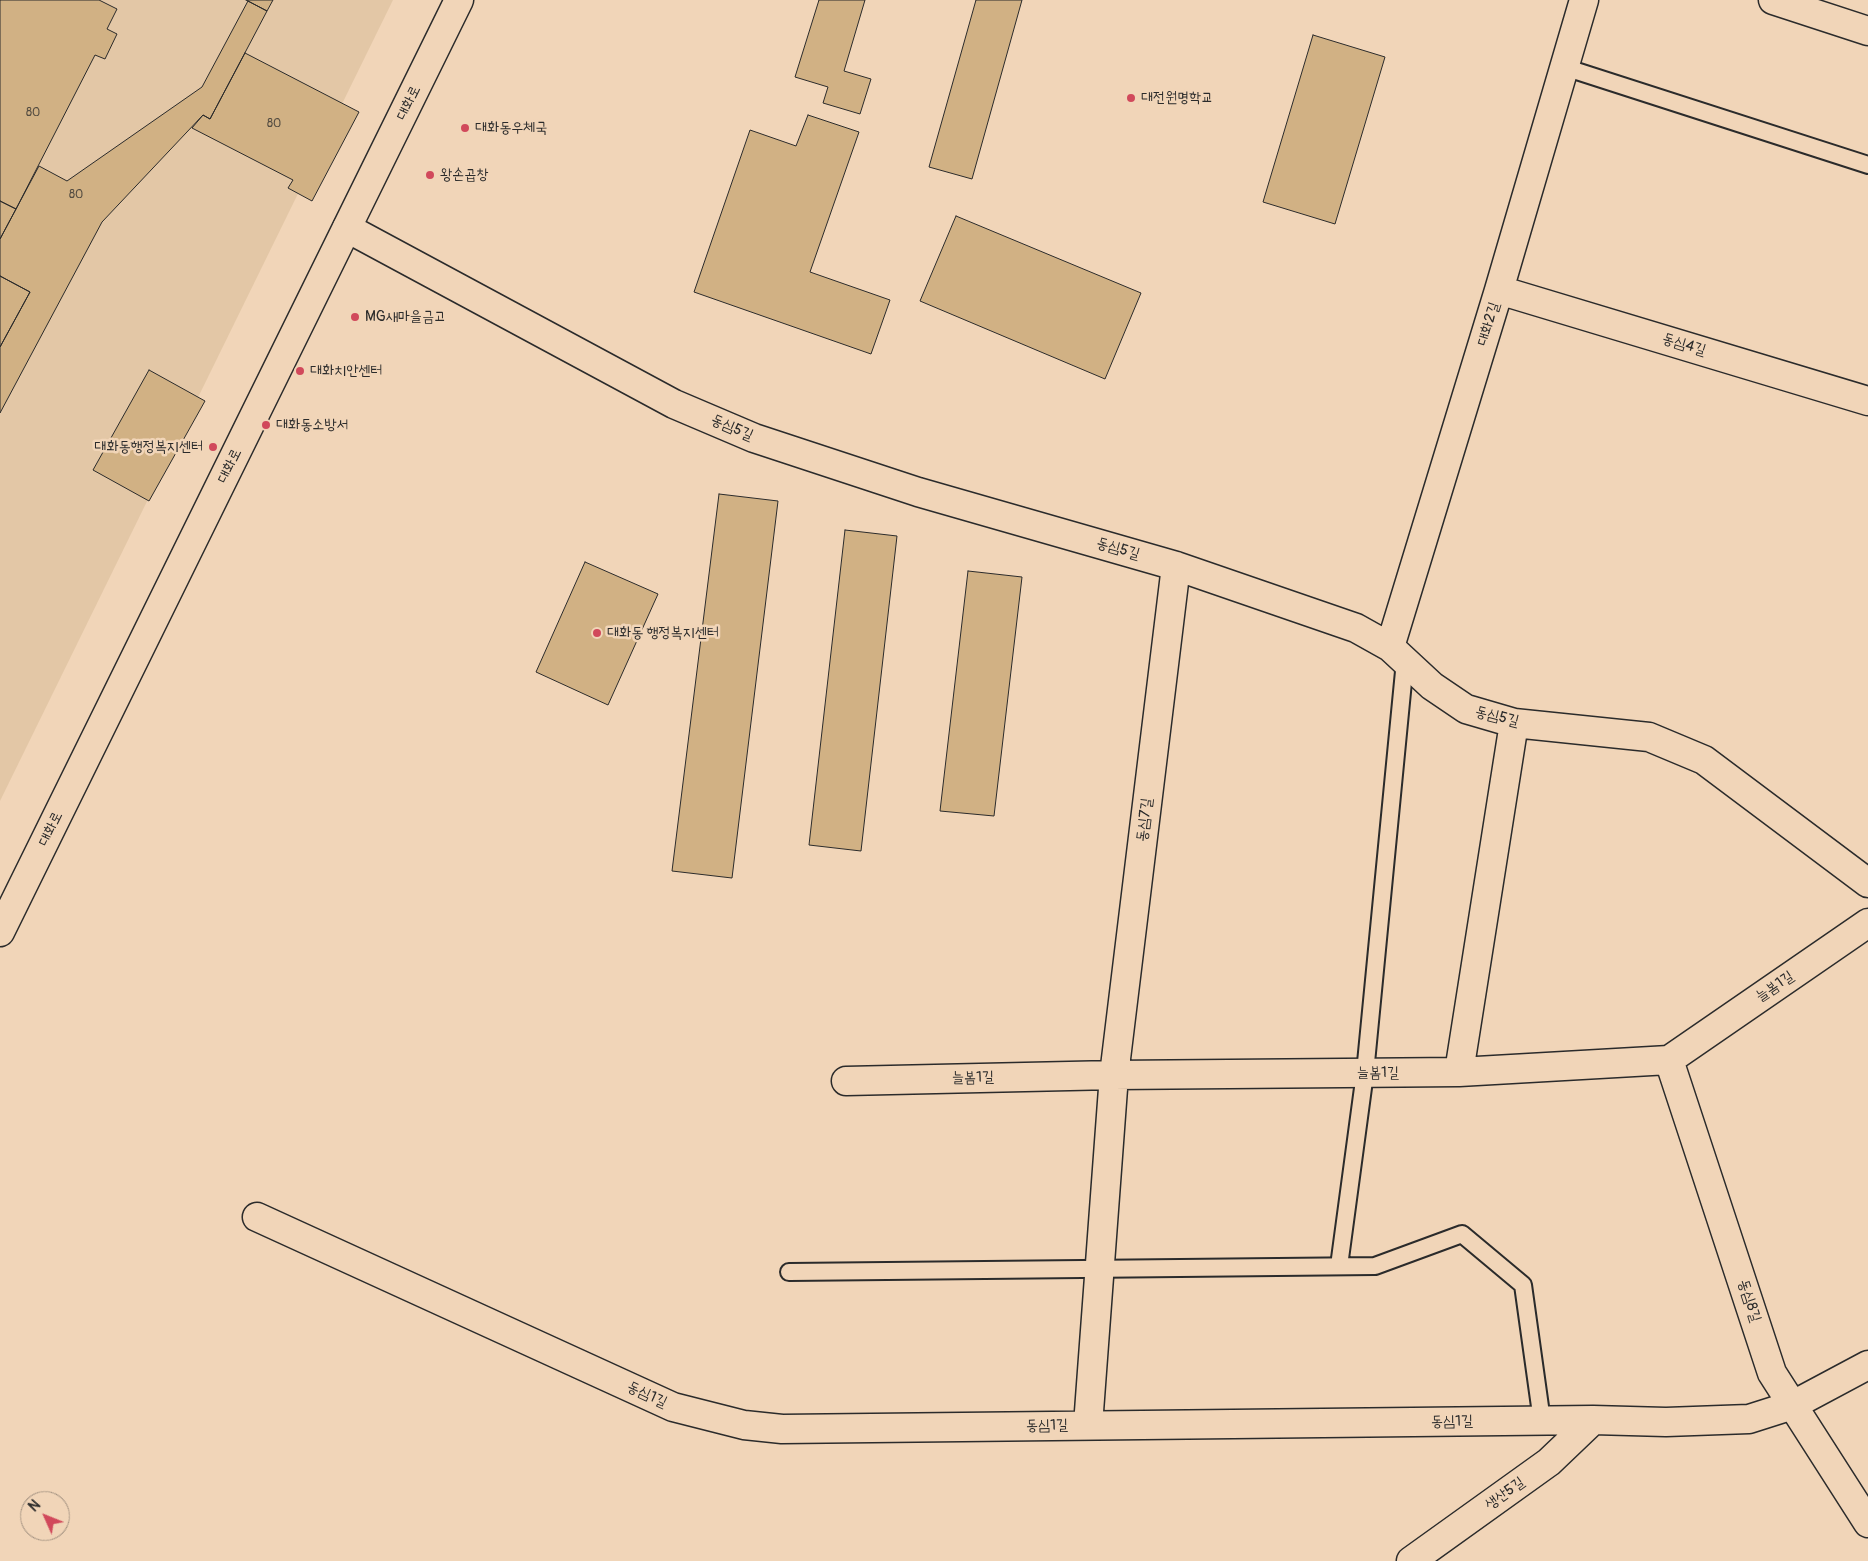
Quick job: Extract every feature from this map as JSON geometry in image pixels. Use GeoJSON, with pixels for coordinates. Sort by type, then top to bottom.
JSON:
{"type":"FeatureCollection","features":[{"type":"Feature","properties":{"kind":"street","name":"대화로"},"geometry":{"type":"LineString","coordinates":[[0,932],[348,228],[458,0]]}},
{"type":"Feature","properties":{"kind":"street","name":"대화2길"},"geometry":{"type":"LineString","coordinates":[[1398,654],[1499,290],[1584,0]]}},
{"type":"Feature","properties":{"kind":"street"},"geometry":{"type":"LineString","coordinates":[[1773,0],[1868,30]]}},
{"type":"Feature","properties":{"kind":"street","name":"동심5길"},"geometry":{"type":"LineString","coordinates":[[348,228],[674,404],[754,438],[918,492],[1176,566],[1356,628],[1398,654],[1432,686],[1466,709],[1514,723],[1649,737],[1704,760],[1868,883]]}},
{"type":"Feature","properties":{"kind":"street","name":"동심4길"},"geometry":{"type":"LineString","coordinates":[[1499,290],[1868,401]]}},
{"type":"Feature","properties":{"kind":"street","name":"동심7길"},"geometry":{"type":"LineString","coordinates":[[1088,1425],[1114,1075],[1176,566]]}},
{"type":"Feature","properties":{"kind":"street"},"geometry":{"type":"LineString","coordinates":[[1460,1072],[1514,723]]}},
{"type":"Feature","properties":{"kind":"street","name":"늘봄1길"},"geometry":{"type":"LineString","coordinates":[[846,1081],[1114,1075],[1460,1072],[1669,1060],[1868,923]]}},
{"type":"Feature","properties":{"kind":"street","name":"동심8길"},"geometry":{"type":"LineString","coordinates":[[1669,1060],[1772,1373],[1868,1523]]}},
{"type":"Feature","properties":{"kind":"street","name":"동심1길"},"geometry":{"type":"LineString","coordinates":[[257,1217],[673,1407],[744,1425],[782,1429],[1592,1420],[1666,1422],[1749,1419],[1793,1405],[1868,1365]]}},
{"type":"Feature","properties":{"kind":"street","name":"생산5길"},"geometry":{"type":"LineString","coordinates":[[1411,1561],[1549,1462],[1592,1420]]}},
{"type":"Feature","properties":{"kind":"lane"},"geometry":{"type":"LineString","coordinates":[[1564,67],[1868,165]]}},
{"type":"Feature","properties":{"kind":"lane"},"geometry":{"type":"LineString","coordinates":[[1340,1266],[1364,1073],[1398,654]]}},
{"type":"Feature","properties":{"kind":"lane"},"geometry":{"type":"LineString","coordinates":[[789,1272],[1376,1266],[1462,1234],[1523,1285],[1542,1421]]}},
{"type":"Feature","properties":{"kind":"shaded area"},"geometry":{"type":"Polygon","coordinates":[[[0,0],[393,0],[0,801],[0,0]]]}},
{"type":"Feature","properties":{"kind":"building"},"geometry":{"type":"Polygon","coordinates":[[[0,0],[99,0],[117,9],[107,29],[117,34],[105,59],[95,55],[16,209],[0,201],[0,0]]]}},
{"type":"Feature","properties":{"kind":"building"},"geometry":{"type":"Polygon","coordinates":[[[246,0],[273,0],[267,11],[246,0]]]}},
{"type":"Feature","properties":{"kind":"building"},"geometry":{"type":"Polygon","coordinates":[[[819,0],[865,0],[844,71],[871,79],[860,114],[823,103],[828,87],[795,77],[819,0]]]}},
{"type":"Feature","properties":{"kind":"building"},"geometry":{"type":"Polygon","coordinates":[[[976,0],[1022,0],[972,179],[929,167],[976,0]]]}},
{"type":"Feature","properties":{"kind":"building"},"geometry":{"type":"Polygon","coordinates":[[[248,1],[267,11],[210,119],[203,115],[102,222],[0,413],[0,347],[30,292],[0,276],[0,239],[39,166],[67,181],[202,87],[248,1]]]}},
{"type":"Feature","properties":{"kind":"building"},"geometry":{"type":"Polygon","coordinates":[[[1313,35],[1385,57],[1335,224],[1263,202],[1313,35]]]}},
{"type":"Feature","properties":{"kind":"building"},"geometry":{"type":"Polygon","coordinates":[[[245,53],[359,112],[312,201],[288,188],[293,180],[192,128],[203,115],[210,119],[245,53]]]}},
{"type":"Feature","properties":{"kind":"building"},"geometry":{"type":"Polygon","coordinates":[[[808,115],[859,132],[810,272],[890,300],[871,354],[694,292],[750,130],[796,146],[808,115]]]}},
{"type":"Feature","properties":{"kind":"building"},"geometry":{"type":"Polygon","coordinates":[[[0,201],[16,209],[0,239],[0,201]]]}},
{"type":"Feature","properties":{"kind":"building"},"geometry":{"type":"Polygon","coordinates":[[[956,216],[1141,293],[1105,379],[920,301],[956,216]]]}},
{"type":"Feature","properties":{"kind":"building"},"geometry":{"type":"Polygon","coordinates":[[[0,276],[30,292],[0,347],[0,276]]]}},
{"type":"Feature","properties":{"kind":"building"},"geometry":{"type":"Polygon","coordinates":[[[149,370],[205,401],[149,501],[93,470],[149,370]]]}},
{"type":"Feature","properties":{"kind":"building"},"geometry":{"type":"Polygon","coordinates":[[[719,494],[778,501],[732,878],[672,871],[719,494]]]}},
{"type":"Feature","properties":{"kind":"building"},"geometry":{"type":"Polygon","coordinates":[[[845,530],[897,536],[861,851],[809,845],[845,530]]]}},
{"type":"Feature","properties":{"kind":"building","name":"대화동 행정복지센터"},"geometry":{"type":"Polygon","coordinates":[[[585,562],[658,594],[608,705],[536,672],[585,562]]]}},
{"type":"Feature","properties":{"kind":"building"},"geometry":{"type":"Polygon","coordinates":[[[968,571],[1022,577],[994,816],[940,811],[968,571]]]}},
{"type":"Feature","properties":{"kind":"place","name":"대전원명학교"},"geometry":{"type":"Point","coordinates":[1131,98]}},
{"type":"Feature","properties":{"kind":"place","name":"대화동우체국"},"geometry":{"type":"Point","coordinates":[465,128]}},
{"type":"Feature","properties":{"kind":"place","name":"왕손곱창"},"geometry":{"type":"Point","coordinates":[430,175]}},
{"type":"Feature","properties":{"kind":"place","name":"MG새마을금고"},"geometry":{"type":"Point","coordinates":[355,317]}},
{"type":"Feature","properties":{"kind":"place","name":"대화치안센터"},"geometry":{"type":"Point","coordinates":[300,371]}},
{"type":"Feature","properties":{"kind":"place","name":"대화동소방서"},"geometry":{"type":"Point","coordinates":[266,425]}},
{"type":"Feature","properties":{"kind":"place","name":"대화동행정복지센터"},"geometry":{"type":"Point","coordinates":[213,447]}},
{"type":"Feature","properties":{"kind":"place","name":"대화동 행정복지센터"},"geometry":{"type":"Point","coordinates":[597,633]}}]}
